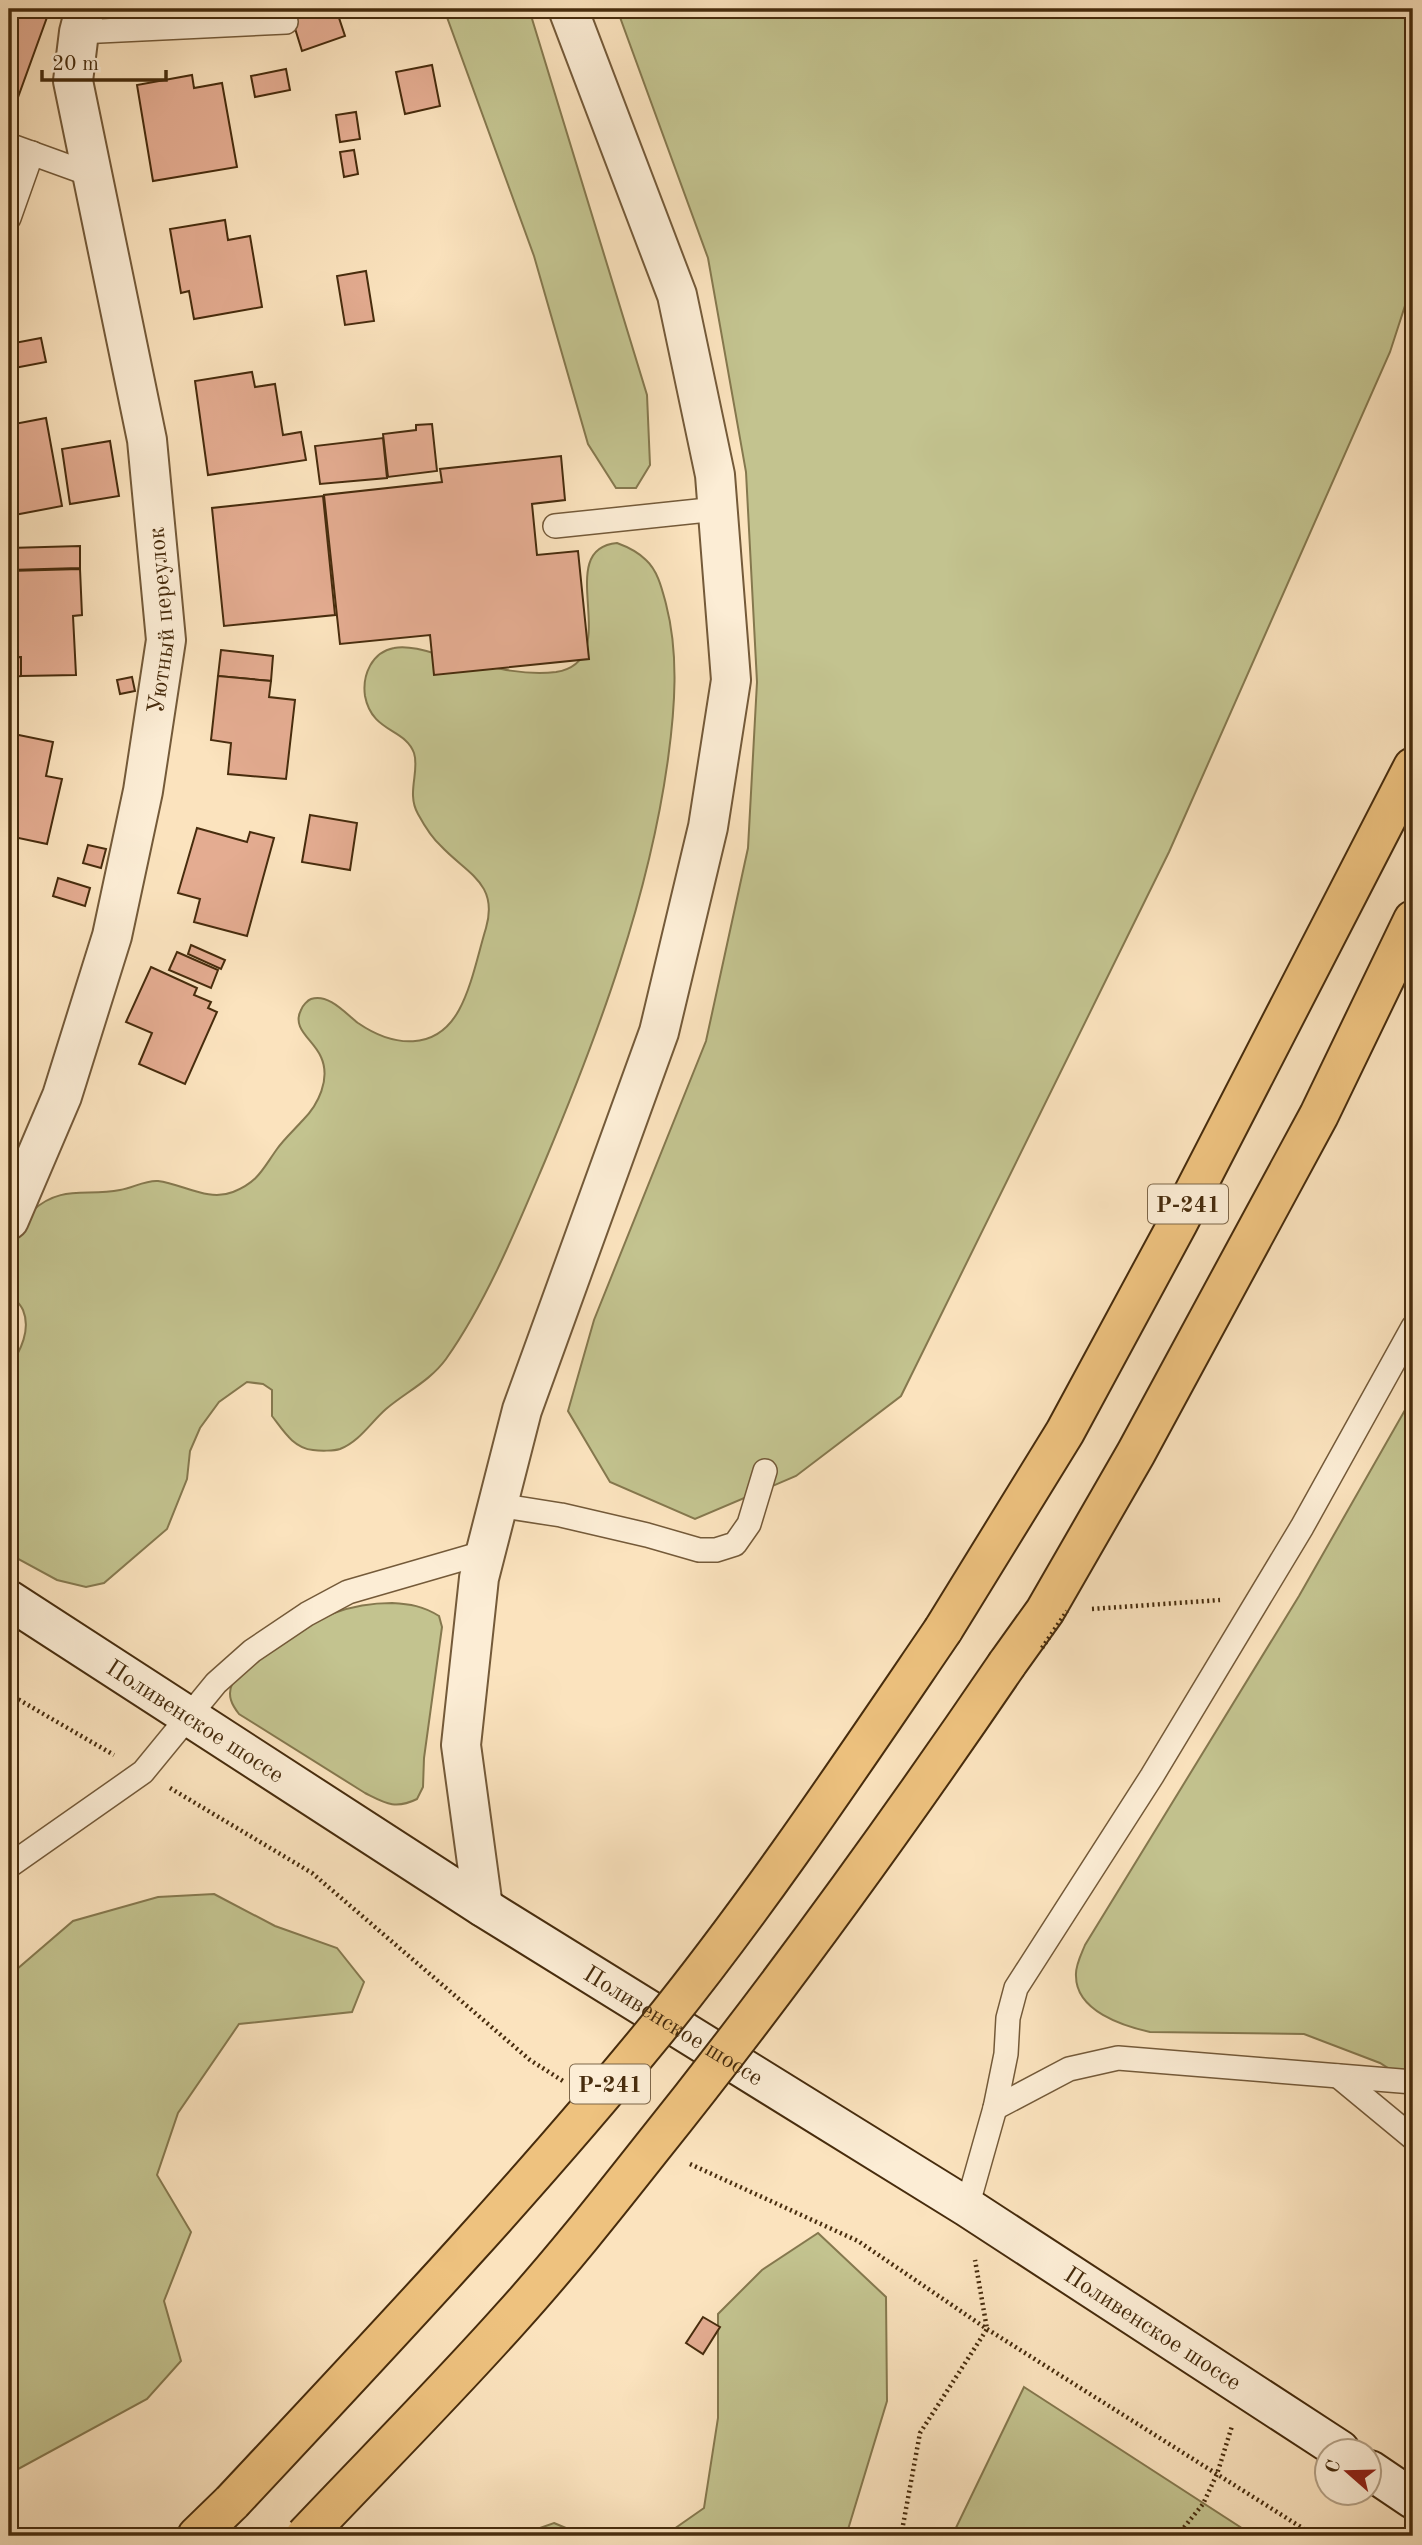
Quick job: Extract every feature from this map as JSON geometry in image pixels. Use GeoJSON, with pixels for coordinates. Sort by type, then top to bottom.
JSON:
{"type":"FeatureCollection","features":[{"type":"Feature","properties":{"kind":"highway","name":"Р-241"},"geometry":{"type":"LineString","coordinates":[[197,2536],[232,2502],[434,2284],[542,2164],[657,2029],[796,1843],[943,1630],[1065,1433],[1178,1223],[1413,767]]}},
{"type":"Feature","properties":{"kind":"highway","name":"Р-241"},"geometry":{"type":"LineString","coordinates":[[305,2536],[511,2319],[713,2071],[815,1938],[1045,1611],[1136,1453],[1320,1115],[1413,920]]}},
{"type":"Feature","properties":{"kind":"street"},"geometry":{"type":"LineString","coordinates":[[483,1907],[461,1745],[479,1578],[522,1410],[659,1032],[708,827],[731,680],[710,443],[677,295],[568,9]]}},
{"type":"Feature","properties":{"kind":"street","name":"Уютный переулок"},"geometry":{"type":"LineString","coordinates":[[9,1220],[62,1096],[112,936],[142,791],[166,640],[147,440],[73,81],[82,20]]}},
{"type":"Feature","properties":{"kind":"street","name":"Поливенское шоссе"},"geometry":{"type":"LineString","coordinates":[[9,1600],[483,1907],[967,2207],[1318,2436]]}},
{"type":"Feature","properties":{"kind":"street"},"geometry":{"type":"LineString","coordinates":[[1384,2479],[1413,2499]]}},
{"type":"Feature","properties":{"kind":"lane"},"geometry":{"type":"LineString","coordinates":[[82,20],[286,22]]}},
{"type":"Feature","properties":{"kind":"lane"},"geometry":{"type":"LineString","coordinates":[[9,145],[92,175]]}},
{"type":"Feature","properties":{"kind":"lane"},"geometry":{"type":"LineString","coordinates":[[9,218],[32,153]]}},
{"type":"Feature","properties":{"kind":"lane"},"geometry":{"type":"LineString","coordinates":[[555,526],[717,509]]}},
{"type":"Feature","properties":{"kind":"lane"},"geometry":{"type":"LineString","coordinates":[[967,2207],[995,2108],[1006,2054],[1008,2018],[1016,1988],[1166,1754],[1302,1527],[1413,1326]]}},
{"type":"Feature","properties":{"kind":"lane"},"geometry":{"type":"LineString","coordinates":[[497,1505],[561,1515],[699,1550],[716,1550],[735,1544],[749,1524],[765,1471]]}},
{"type":"Feature","properties":{"kind":"lane"},"geometry":{"type":"LineString","coordinates":[[9,1866],[143,1772],[216,1682],[252,1650],[307,1614],[348,1592],[485,1552]]}},
{"type":"Feature","properties":{"kind":"lane"},"geometry":{"type":"LineString","coordinates":[[995,2108],[1069,2069],[1118,2057],[1413,2082]]}},
{"type":"Feature","properties":{"kind":"lane"},"geometry":{"type":"LineString","coordinates":[[1338,2076],[1413,2138]]}},
{"type":"Feature","properties":{"kind":"path"},"geometry":{"type":"LineString","coordinates":[[1067,1611],[1224,1600]]}},
{"type":"Feature","properties":{"kind":"path"},"geometry":{"type":"LineString","coordinates":[[9,1694],[312,1872],[530,2060],[565,2082]]}},
{"type":"Feature","properties":{"kind":"path"},"geometry":{"type":"LineString","coordinates":[[681,2158],[858,2241],[987,2329],[1315,2536]]}},
{"type":"Feature","properties":{"kind":"path"},"geometry":{"type":"LineString","coordinates":[[901,2536],[920,2433],[987,2329],[967,2207]]}},
{"type":"Feature","properties":{"kind":"path"},"geometry":{"type":"LineString","coordinates":[[1177,2536],[1203,2504],[1217,2474],[1244,2387]]}},
{"type":"Feature","properties":{"kind":"green space"},"geometry":{"type":"Polygon","coordinates":[[[444,9],[529,9],[647,395],[650,465],[636,488],[616,488],[588,444],[534,256],[444,9]]]}},
{"type":"Feature","properties":{"kind":"green space"},"geometry":{"type":"Polygon","coordinates":[[[617,9],[1413,11],[1413,281],[1390,352],[1169,852],[901,1396],[796,1476],[695,1519],[610,1482],[568,1411],[594,1320],[706,1041],[748,848],[757,682],[746,472],[708,258],[617,9]]]}},
{"type":"Feature","properties":{"kind":"green space"},"geometry":{"type":"Polygon","coordinates":[[[617,543],[640,555],[654,569],[666,604],[673,642],[674,701],[659,811],[635,913],[603,1014],[512,1237],[461,1337],[433,1374],[386,1409],[354,1441],[337,1450],[306,1449],[294,1442],[272,1416],[272,1390],[263,1384],[247,1382],[219,1402],[200,1428],[190,1451],[187,1479],[167,1529],[104,1583],[86,1587],[57,1580],[9,1554],[9,1367],[21,1347],[26,1325],[23,1310],[9,1291],[7,1272],[12,1248],[21,1226],[32,1211],[64,1194],[108,1192],[158,1181],[205,1194],[224,1195],[248,1184],[259,1175],[280,1145],[308,1114],[324,1083],[321,1057],[299,1023],[302,1008],[311,999],[331,1002],[371,1031],[399,1041],[426,1039],[449,1024],[464,1001],[471,980],[486,928],[488,900],[478,880],[438,843],[418,814],[413,798],[414,753],[404,739],[374,717],[365,696],[367,673],[374,659],[380,654],[399,647],[527,673],[556,672],[576,664],[586,648],[589,628],[589,564],[598,550],[617,543]]]}},
{"type":"Feature","properties":{"kind":"green space"},"geometry":{"type":"Polygon","coordinates":[[[1413,1396],[1413,2084],[1380,2063],[1304,2034],[1150,2032],[1115,2021],[1092,2008],[1078,1988],[1076,1968],[1085,1945],[1299,1596],[1413,1396]]]}},
{"type":"Feature","properties":{"kind":"green space"},"geometry":{"type":"Polygon","coordinates":[[[392,1603],[416,1606],[433,1613],[439,1616],[442,1627],[424,1758],[423,1787],[417,1799],[396,1805],[365,1793],[239,1714],[230,1696],[232,1684],[248,1666],[310,1625],[348,1608],[392,1603]]]}},
{"type":"Feature","properties":{"kind":"green space"},"geometry":{"type":"Polygon","coordinates":[[[214,1894],[275,1926],[337,1948],[364,1982],[352,2012],[239,2024],[178,2113],[157,2175],[191,2232],[164,2301],[181,2361],[147,2399],[9,2474],[9,1976],[73,1921],[158,1897],[214,1894]]]}},
{"type":"Feature","properties":{"kind":"green space"},"geometry":{"type":"Polygon","coordinates":[[[818,2233],[886,2297],[887,2401],[846,2536],[664,2536],[704,2508],[718,2418],[718,2314],[762,2270],[818,2233]]]}},
{"type":"Feature","properties":{"kind":"green space"},"geometry":{"type":"Polygon","coordinates":[[[1024,2387],[1254,2536],[952,2536],[1024,2387]]]}},
{"type":"Feature","properties":{"kind":"green space"},"geometry":{"type":"Polygon","coordinates":[[[554,2523],[585,2536],[517,2536],[554,2523]]]}},
{"type":"Feature","properties":{"kind":"building"},"geometry":{"type":"Polygon","coordinates":[[[9,9],[50,9],[13,111],[9,109],[9,9]]]}},
{"type":"Feature","properties":{"kind":"building"},"geometry":{"type":"Polygon","coordinates":[[[289,9],[336,9],[345,36],[302,51],[289,9]]]}},
{"type":"Feature","properties":{"kind":"building"},"geometry":{"type":"Polygon","coordinates":[[[432,65],[440,106],[405,114],[396,72],[432,65]]]}},
{"type":"Feature","properties":{"kind":"building"},"geometry":{"type":"Polygon","coordinates":[[[286,69],[290,90],[255,97],[251,76],[286,69]]]}},
{"type":"Feature","properties":{"kind":"building"},"geometry":{"type":"Polygon","coordinates":[[[192,75],[194,88],[222,83],[237,167],[153,181],[137,85],[192,75]]]}},
{"type":"Feature","properties":{"kind":"building"},"geometry":{"type":"Polygon","coordinates":[[[356,112],[360,139],[340,142],[336,115],[356,112]]]}},
{"type":"Feature","properties":{"kind":"building"},"geometry":{"type":"Polygon","coordinates":[[[354,150],[358,174],[344,177],[340,152],[354,150]]]}},
{"type":"Feature","properties":{"kind":"building"},"geometry":{"type":"Polygon","coordinates":[[[225,220],[228,240],[250,236],[262,307],[194,319],[189,291],[181,293],[170,229],[225,220]]]}},
{"type":"Feature","properties":{"kind":"building"},"geometry":{"type":"Polygon","coordinates":[[[366,271],[374,321],[345,325],[337,276],[366,271]]]}},
{"type":"Feature","properties":{"kind":"building"},"geometry":{"type":"Polygon","coordinates":[[[41,338],[46,362],[9,369],[9,344],[41,338]]]}},
{"type":"Feature","properties":{"kind":"building"},"geometry":{"type":"Polygon","coordinates":[[[252,372],[255,387],[275,384],[283,435],[301,432],[306,460],[208,475],[195,381],[252,372]]]}},
{"type":"Feature","properties":{"kind":"building"},"geometry":{"type":"Polygon","coordinates":[[[46,418],[62,506],[9,516],[9,425],[46,418]]]}},
{"type":"Feature","properties":{"kind":"building"},"geometry":{"type":"Polygon","coordinates":[[[432,424],[437,471],[388,477],[383,434],[416,430],[416,425],[432,424]]]}},
{"type":"Feature","properties":{"kind":"building"},"geometry":{"type":"Polygon","coordinates":[[[383,438],[387,478],[320,484],[315,446],[383,438]]]}},
{"type":"Feature","properties":{"kind":"building"},"geometry":{"type":"Polygon","coordinates":[[[110,441],[119,496],[70,504],[62,449],[110,441]]]}},
{"type":"Feature","properties":{"kind":"building"},"geometry":{"type":"Polygon","coordinates":[[[561,456],[565,500],[532,504],[537,555],[578,551],[589,659],[434,675],[430,635],[340,644],[324,495],[442,482],[440,469],[561,456]]]}},
{"type":"Feature","properties":{"kind":"building"},"geometry":{"type":"Polygon","coordinates":[[[323,496],[335,615],[224,626],[212,508],[323,496]]]}},
{"type":"Feature","properties":{"kind":"building"},"geometry":{"type":"Polygon","coordinates":[[[80,546],[80,568],[9,570],[9,548],[80,546]]]}},
{"type":"Feature","properties":{"kind":"building"},"geometry":{"type":"Polygon","coordinates":[[[80,569],[82,615],[73,616],[76,675],[21,676],[21,657],[9,658],[9,571],[80,569]]]}},
{"type":"Feature","properties":{"kind":"building"},"geometry":{"type":"Polygon","coordinates":[[[221,650],[273,656],[271,681],[218,676],[221,650]]]}},
{"type":"Feature","properties":{"kind":"building"},"geometry":{"type":"Polygon","coordinates":[[[21,657],[21,676],[9,677],[9,658],[21,657]]]}},
{"type":"Feature","properties":{"kind":"building"},"geometry":{"type":"Polygon","coordinates":[[[218,676],[271,681],[269,697],[295,700],[286,779],[228,774],[231,743],[211,740],[218,676]]]}},
{"type":"Feature","properties":{"kind":"building"},"geometry":{"type":"Polygon","coordinates":[[[132,677],[135,691],[120,694],[117,680],[132,677]]]}},
{"type":"Feature","properties":{"kind":"building"},"geometry":{"type":"Polygon","coordinates":[[[9,733],[53,742],[46,776],[62,779],[47,844],[9,836],[9,733]]]}},
{"type":"Feature","properties":{"kind":"building"},"geometry":{"type":"Polygon","coordinates":[[[310,815],[357,823],[350,870],[302,862],[310,815]]]}},
{"type":"Feature","properties":{"kind":"building"},"geometry":{"type":"Polygon","coordinates":[[[197,828],[247,842],[250,832],[274,838],[247,936],[194,922],[200,899],[178,893],[197,828]]]}},
{"type":"Feature","properties":{"kind":"building"},"geometry":{"type":"Polygon","coordinates":[[[88,845],[106,849],[101,868],[83,863],[88,845]]]}},
{"type":"Feature","properties":{"kind":"building"},"geometry":{"type":"Polygon","coordinates":[[[58,878],[90,888],[85,906],[53,896],[58,878]]]}},
{"type":"Feature","properties":{"kind":"building"},"geometry":{"type":"Polygon","coordinates":[[[191,945],[225,960],[221,969],[188,954],[191,945]]]}},
{"type":"Feature","properties":{"kind":"building"},"geometry":{"type":"Polygon","coordinates":[[[177,952],[218,970],[211,988],[169,970],[177,952]]]}},
{"type":"Feature","properties":{"kind":"building"},"geometry":{"type":"Polygon","coordinates":[[[151,967],[197,988],[194,995],[211,1002],[208,1008],[217,1012],[185,1084],[139,1064],[152,1033],[126,1022],[151,967]]]}},
{"type":"Feature","properties":{"kind":"building"},"geometry":{"type":"Polygon","coordinates":[[[703,2317],[720,2327],[703,2354],[686,2343],[703,2317]]]}}]}
